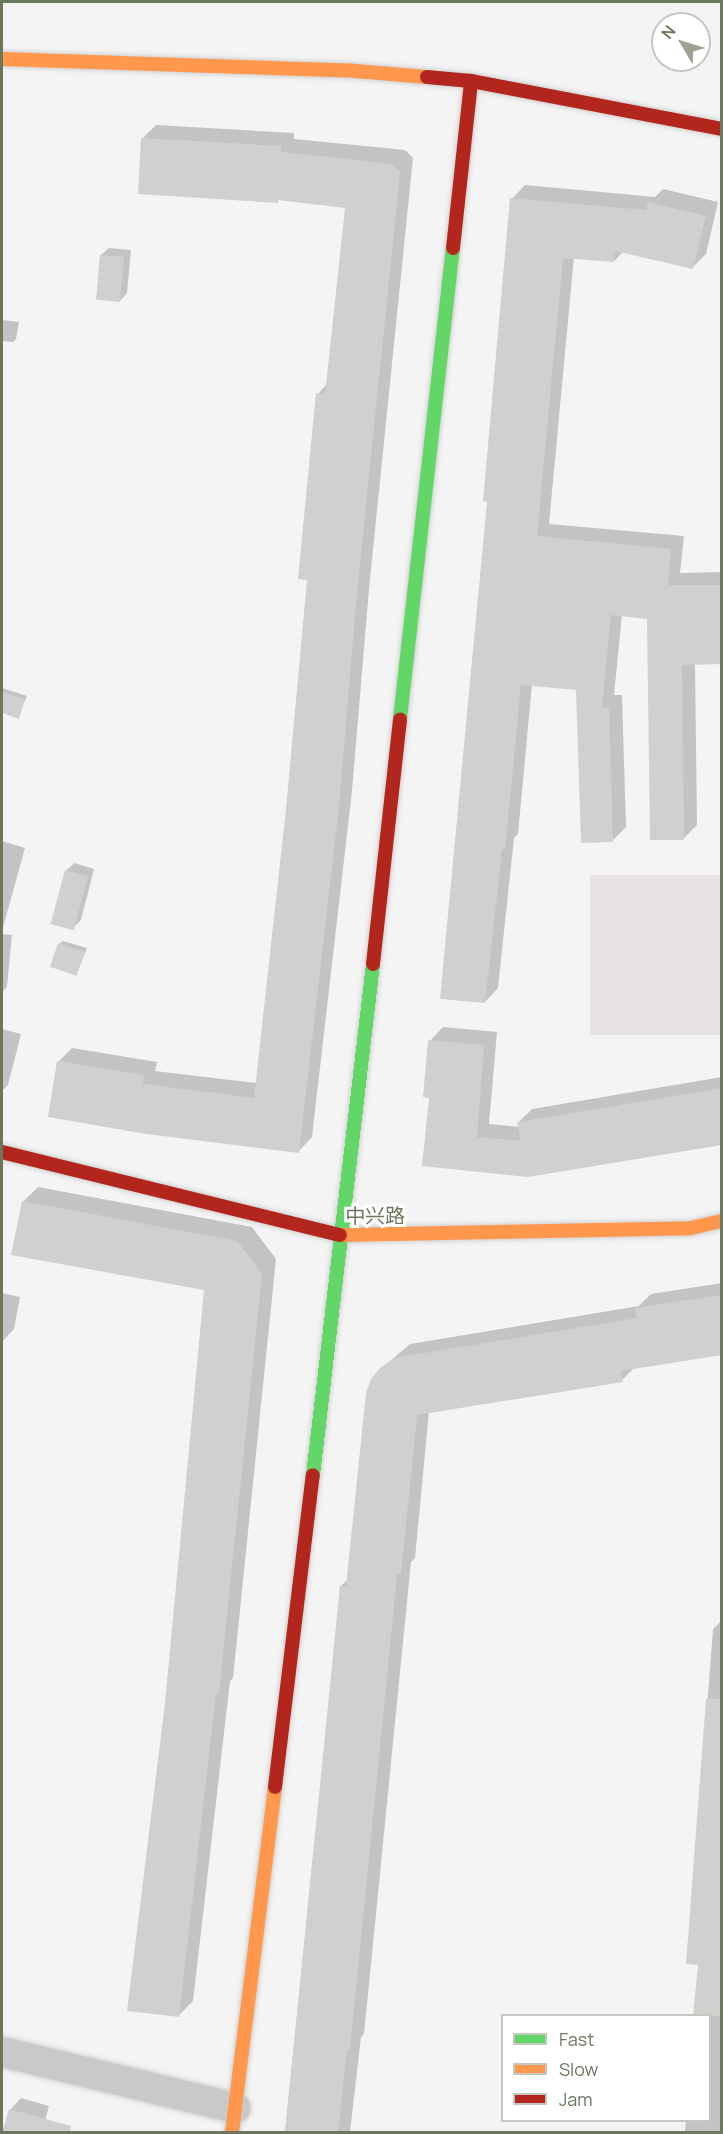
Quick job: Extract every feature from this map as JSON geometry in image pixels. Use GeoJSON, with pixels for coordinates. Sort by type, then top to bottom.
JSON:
{"type":"FeatureCollection","features":[{"type":"Feature","properties":{"kind":"main road"},"geometry":{"type":"LineString","coordinates":[[2,59],[354,71],[471,81],[722,129]]}},
{"type":"Feature","properties":{"kind":"main road"},"geometry":{"type":"LineString","coordinates":[[234,2120],[343,1236],[471,81]]}},
{"type":"Feature","properties":{"kind":"main road","name":"中兴路"},"geometry":{"type":"LineString","coordinates":[[2,1152],[343,1236],[691,1228],[722,1221]]}},
{"type":"Feature","properties":{"kind":"street"},"geometry":{"type":"LineString","coordinates":[[2,2052],[234,2120]]}},
{"type":"Feature","properties":{"kind":"shaded area"},"geometry":{"type":"Polygon","coordinates":[[[590,875],[721,875],[721,1035],[590,1035],[590,875]]]}},
{"type":"Feature","properties":{"kind":"building"},"geometry":{"type":"Polygon","coordinates":[[[141,138],[281,146],[281,152],[391,164],[400,172],[356,604],[339,806],[299,1153],[146,1134],[48,1117],[57,1061],[144,1075],[143,1084],[254,1098],[286,809],[307,580],[298,579],[316,393],[325,394],[345,208],[278,200],[278,203],[138,194],[141,138]]]}},
{"type":"Feature","properties":{"kind":"building"},"geometry":{"type":"Polygon","coordinates":[[[510,198],[646,210],[648,202],[706,216],[693,269],[615,251],[614,262],[563,258],[537,536],[671,549],[668,585],[722,585],[722,664],[682,665],[684,840],[650,840],[647,619],[611,615],[602,708],[609,708],[613,842],[581,843],[576,690],[521,685],[505,849],[502,849],[485,1003],[440,999],[487,502],[483,501],[510,198]]]}},
{"type":"Feature","properties":{"kind":"building"},"geometry":{"type":"Polygon","coordinates":[[[100,255],[124,257],[120,302],[96,300],[100,255]]]}},
{"type":"Feature","properties":{"kind":"building"},"geometry":{"type":"Polygon","coordinates":[[[2,692],[25,699],[19,719],[2,713],[2,692]]]}},
{"type":"Feature","properties":{"kind":"building"},"geometry":{"type":"Polygon","coordinates":[[[65,870],[88,876],[74,930],[51,924],[65,870]]]}},
{"type":"Feature","properties":{"kind":"building"},"geometry":{"type":"Polygon","coordinates":[[[58,943],[84,952],[76,976],[50,967],[58,943]]]}},
{"type":"Feature","properties":{"kind":"building"},"geometry":{"type":"Polygon","coordinates":[[[428,1040],[484,1045],[477,1137],[521,1141],[517,1122],[722,1088],[722,1145],[528,1177],[422,1166],[429,1098],[423,1097],[428,1040]]]}},
{"type":"Feature","properties":{"kind":"building"},"geometry":{"type":"Polygon","coordinates":[[[22,1201],[237,1241],[262,1274],[219,1694],[216,1693],[179,2017],[127,2011],[165,1703],[204,1290],[11,1255],[22,1201]]]}},
{"type":"Feature","properties":{"kind":"building"},"geometry":{"type":"Polygon","coordinates":[[[722,1295],[722,1355],[621,1371],[623,1382],[417,1415],[401,1574],[397,1574],[350,2050],[347,2050],[338,2133],[285,2133],[340,1585],[346,1586],[366,1393],[371,1379],[380,1368],[394,1358],[637,1318],[635,1308],[722,1295]]]}},
{"type":"Feature","properties":{"kind":"building"},"geometry":{"type":"Polygon","coordinates":[[[706,1699],[722,1699],[722,2016],[693,2014],[698,1965],[686,1964],[706,1699]]]}},
{"type":"Feature","properties":{"kind":"building"},"geometry":{"type":"Polygon","coordinates":[[[9,2109],[71,2126],[70,2133],[2,2133],[9,2109]]]}},
{"type":"Feature","properties":{"kind":"traffic: fast"},"geometry":{"type":"LineString","coordinates":[[400,719],[453,248]]}},
{"type":"Feature","properties":{"kind":"traffic: fast"},"geometry":{"type":"LineString","coordinates":[[313,1475],[373,964]]}},
{"type":"Feature","properties":{"kind":"traffic: slow"},"geometry":{"type":"LineString","coordinates":[[2,59],[355,71],[427,77]]}},
{"type":"Feature","properties":{"kind":"traffic: slow"},"geometry":{"type":"LineString","coordinates":[[340,1235],[691,1228],[722,1221]]}},
{"type":"Feature","properties":{"kind":"traffic: slow"},"geometry":{"type":"LineString","coordinates":[[232,2132],[275,1787]]}},
{"type":"Feature","properties":{"kind":"traffic: jam"},"geometry":{"type":"LineString","coordinates":[[427,77],[471,81],[722,129]]}},
{"type":"Feature","properties":{"kind":"traffic: jam"},"geometry":{"type":"LineString","coordinates":[[453,248],[471,81]]}},
{"type":"Feature","properties":{"kind":"traffic: jam"},"geometry":{"type":"LineString","coordinates":[[373,964],[400,719]]}},
{"type":"Feature","properties":{"kind":"traffic: jam"},"geometry":{"type":"LineString","coordinates":[[2,1152],[340,1235]]}},
{"type":"Feature","properties":{"kind":"traffic: jam"},"geometry":{"type":"LineString","coordinates":[[275,1787],[313,1475]]}}]}
